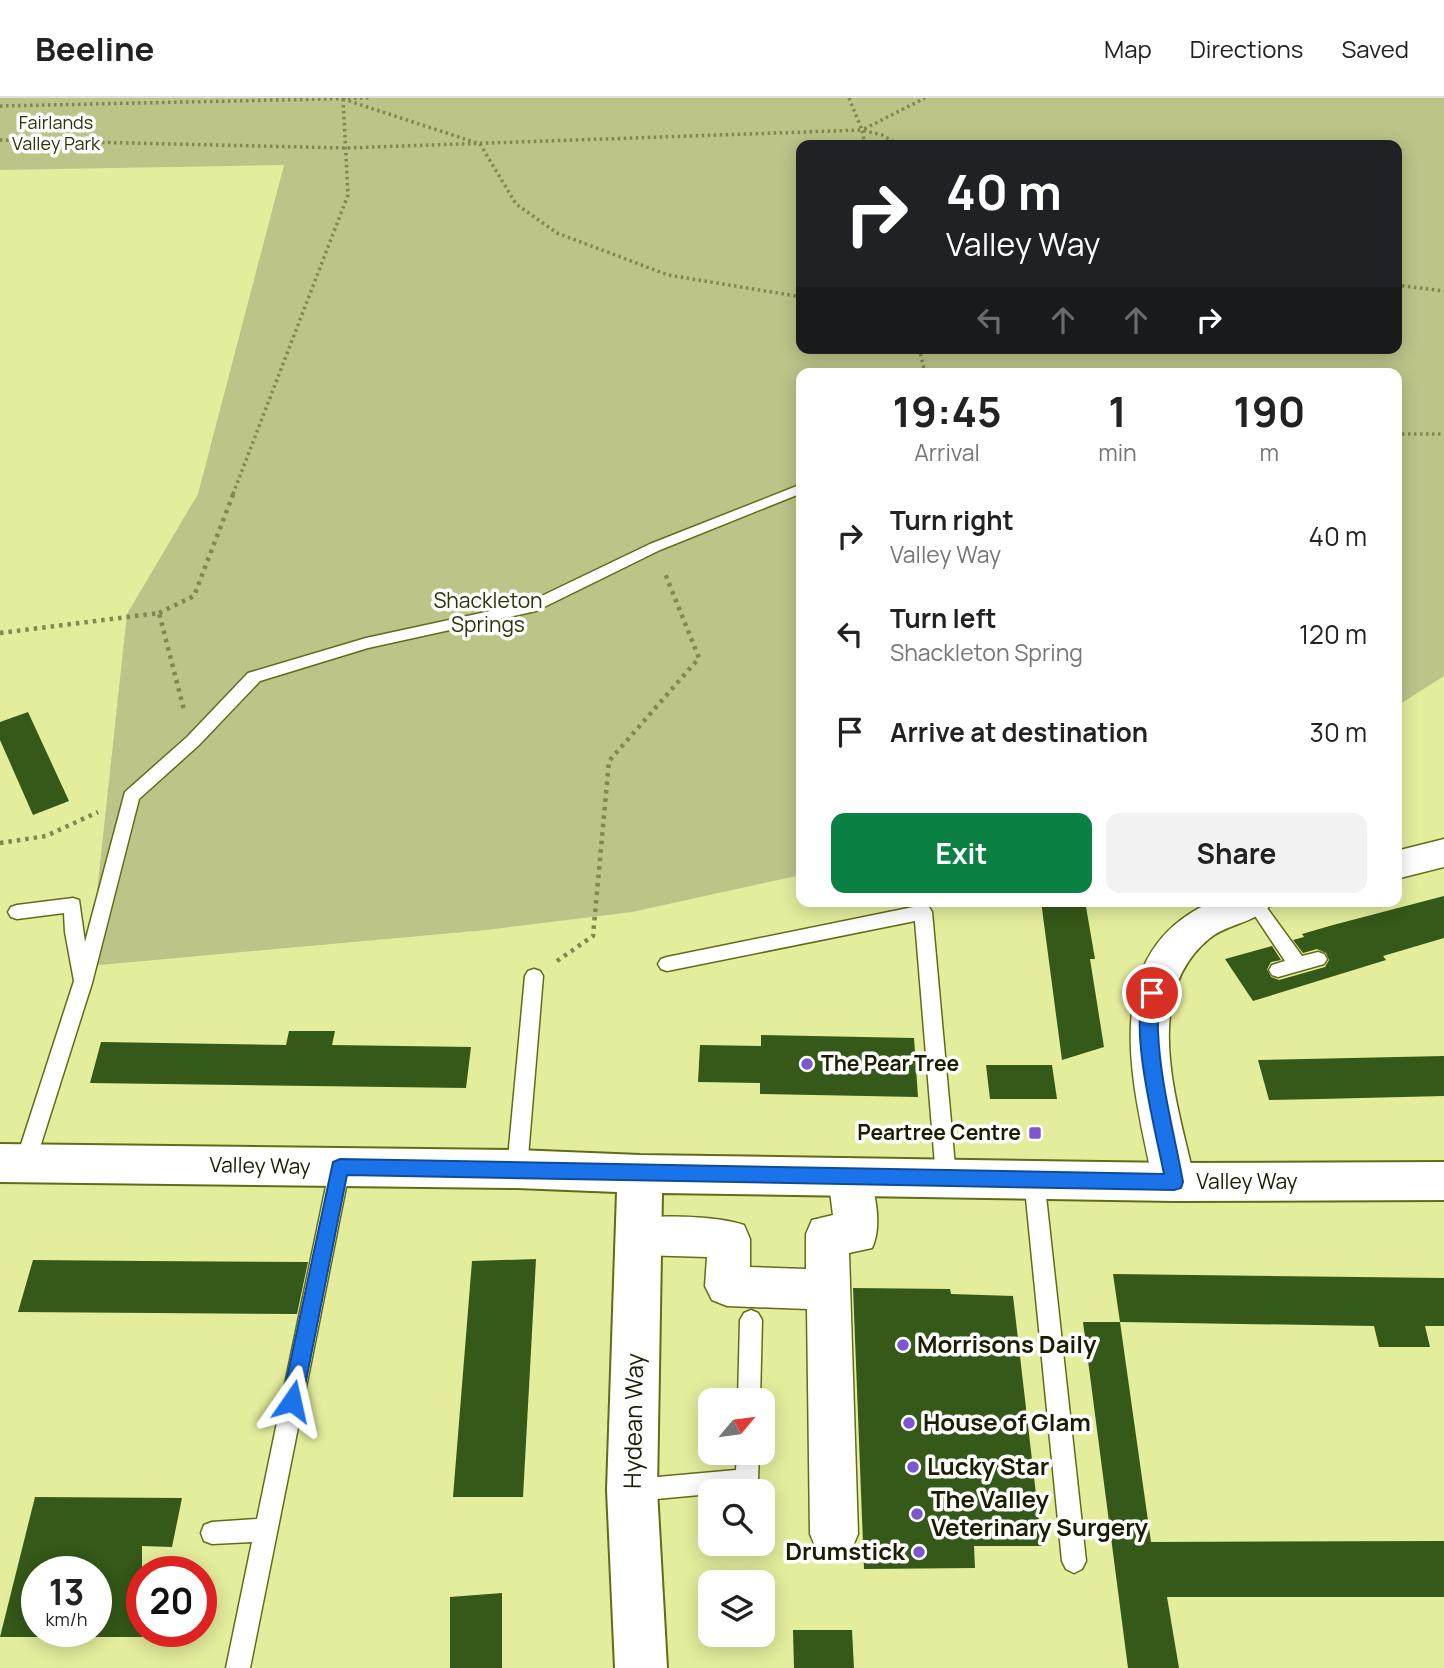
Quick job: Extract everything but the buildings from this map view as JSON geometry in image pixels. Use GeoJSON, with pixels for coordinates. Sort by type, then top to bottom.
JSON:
{"type":"FeatureCollection","features":[{"type":"Feature","properties":{"kind":"street"},"geometry":{"type":"LineString","coordinates":[[1402,864],[1444,853]]}},
{"type":"Feature","properties":{"kind":"street"},"geometry":{"type":"LineString","coordinates":[[1174,1182],[1150,1054],[1149,1018],[1152,993],[1160,971],[1176,947],[1195,928],[1243,907]]}},
{"type":"Feature","properties":{"kind":"street","name":"Valley Way"},"geometry":{"type":"LineString","coordinates":[[13,1163],[517,1169],[640,1174],[1174,1182],[1444,1181]]}},
{"type":"Feature","properties":{"kind":"street","name":"Hydean Way"},"geometry":{"type":"LineString","coordinates":[[640,1174],[632,1490],[641,1668]]}},
{"type":"Feature","properties":{"kind":"street"},"geometry":{"type":"LineString","coordinates":[[834,1534],[827,1234],[857,1234],[849,1176]]}},
{"type":"Feature","properties":{"kind":"street"},"geometry":{"type":"LineString","coordinates":[[639,1236],[729,1239],[727,1286],[828,1290]]}},
{"type":"Feature","properties":{"kind":"lane"},"geometry":{"type":"LineString","coordinates":[[13,1163],[82,983],[131,796],[193,741],[254,677],[366,643],[531,607],[655,547],[796,490]]}},
{"type":"Feature","properties":{"kind":"lane"},"geometry":{"type":"LineString","coordinates":[[17,912],[73,905],[74,932],[82,983]]}},
{"type":"Feature","properties":{"kind":"lane"},"geometry":{"type":"LineString","coordinates":[[1258,907],[1298,964]]}},
{"type":"Feature","properties":{"kind":"lane"},"geometry":{"type":"LineString","coordinates":[[667,964],[923,912],[946,1177]]}},
{"type":"Feature","properties":{"kind":"lane"},"geometry":{"type":"LineString","coordinates":[[1278,970],[1318,959]]}},
{"type":"Feature","properties":{"kind":"lane"},"geometry":{"type":"LineString","coordinates":[[517,1169],[534,976]]}},
{"type":"Feature","properties":{"kind":"lane"},"geometry":{"type":"LineString","coordinates":[[238,1668],[340,1167]]}},
{"type":"Feature","properties":{"kind":"lane"},"geometry":{"type":"LineString","coordinates":[[1034,1178],[1074,1561]]}},
{"type":"Feature","properties":{"kind":"lane"},"geometry":{"type":"LineString","coordinates":[[749,1388],[751,1320]]}},
{"type":"Feature","properties":{"kind":"lane"},"geometry":{"type":"LineString","coordinates":[[632,1490],[747,1480],[748,1465]]}},
{"type":"Feature","properties":{"kind":"lane"},"geometry":{"type":"LineString","coordinates":[[212,1533],[266,1530]]}},
{"type":"Feature","properties":{"kind":"path"},"geometry":{"type":"LineString","coordinates":[[343,98],[480,144],[516,204],[557,233],[668,275],[796,296]]}},
{"type":"Feature","properties":{"kind":"path"},"geometry":{"type":"LineString","coordinates":[[0,633],[159,613],[194,596],[229,511],[272,387],[348,195],[343,98]]}},
{"type":"Feature","properties":{"kind":"path"},"geometry":{"type":"LineString","coordinates":[[0,106],[370,98]]}},
{"type":"Feature","properties":{"kind":"path"},"geometry":{"type":"LineString","coordinates":[[849,98],[864,140]]}},
{"type":"Feature","properties":{"kind":"path"},"geometry":{"type":"LineString","coordinates":[[862,130],[925,98]]}},
{"type":"Feature","properties":{"kind":"path"},"geometry":{"type":"LineString","coordinates":[[0,140],[345,148],[862,130],[890,140]]}},
{"type":"Feature","properties":{"kind":"path"},"geometry":{"type":"LineString","coordinates":[[1402,286],[1444,291]]}},
{"type":"Feature","properties":{"kind":"path"},"geometry":{"type":"LineString","coordinates":[[1402,434],[1444,434]]}},
{"type":"Feature","properties":{"kind":"path"},"geometry":{"type":"LineString","coordinates":[[534,976],[593,936],[609,761],[698,658],[655,547]]}},
{"type":"Feature","properties":{"kind":"path"},"geometry":{"type":"LineString","coordinates":[[159,613],[193,741]]}},
{"type":"Feature","properties":{"kind":"path"},"geometry":{"type":"LineString","coordinates":[[0,843],[46,836],[131,796]]}},
{"type":"Feature","properties":{"kind":"green space","name":"Shackleton Springs"},"geometry":{"type":"Polygon","coordinates":[[[0,98],[1444,98],[1444,676],[1402,703],[1402,368],[796,368],[796,876],[632,912],[486,930],[89,966],[127,614],[198,494],[284,165],[0,170],[0,98]]]}},
{"type":"Feature","properties":{"kind":"place","name":"The Pear Tree"},"geometry":{"type":"Point","coordinates":[807,1064]}},
{"type":"Feature","properties":{"kind":"place","name":"Peartree Centre"},"geometry":{"type":"Point","coordinates":[1035,1133]}},
{"type":"Feature","properties":{"kind":"place","name":"Morrisons Daily"},"geometry":{"type":"Point","coordinates":[903,1345]}},
{"type":"Feature","properties":{"kind":"place","name":"House of Glam"},"geometry":{"type":"Point","coordinates":[909,1423]}},
{"type":"Feature","properties":{"kind":"place","name":"Lucky Star"},"geometry":{"type":"Point","coordinates":[913,1467]}},
{"type":"Feature","properties":{"kind":"place","name":"The Valley Veterinary Surgery"},"geometry":{"type":"Point","coordinates":[917,1514]}},
{"type":"Feature","properties":{"kind":"place","name":"Drumstick"},"geometry":{"type":"Point","coordinates":[919,1552]}},
{"type":"Feature","properties":{"kind":"route"},"geometry":{"type":"LineString","coordinates":[[292,1401],[340,1167],[1174,1182],[1150,1054],[1149,1018],[1152,993]]}},
{"type":"Feature","properties":{"kind":"park label","name":"Fairlands Valley Park"},"geometry":{"type":"Point","coordinates":[56,133]}}]}
